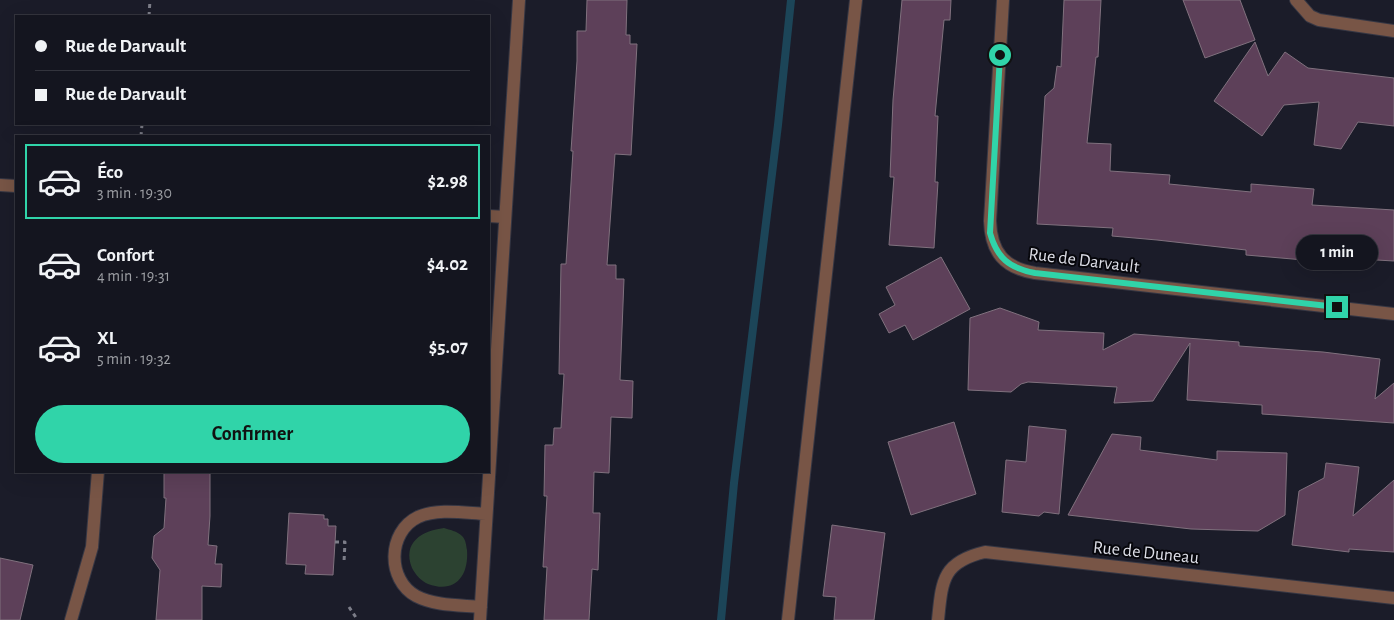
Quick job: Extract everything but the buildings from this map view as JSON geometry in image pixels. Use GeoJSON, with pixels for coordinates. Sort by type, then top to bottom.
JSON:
{"type":"FeatureCollection","features":[{"type":"Feature","properties":{"kind":"street"},"geometry":{"type":"LineString","coordinates":[[490,451],[518,0]]}},
{"type":"Feature","properties":{"kind":"street"},"geometry":{"type":"LineString","coordinates":[[788,620],[856,0]]}},
{"type":"Feature","properties":{"kind":"street","name":"Rue de Darvault"},"geometry":{"type":"LineString","coordinates":[[1003,0],[990,233],[993,245],[1011,266],[1022,271],[1035,273],[1394,314]]}},
{"type":"Feature","properties":{"kind":"street"},"geometry":{"type":"LineString","coordinates":[[1296,0],[1310,16],[1320,20],[1394,31]]}},
{"type":"Feature","properties":{"kind":"street"},"geometry":{"type":"LineString","coordinates":[[0,185],[15,186]]}},
{"type":"Feature","properties":{"kind":"street"},"geometry":{"type":"LineString","coordinates":[[490,216],[505,217]]}},
{"type":"Feature","properties":{"kind":"street"},"geometry":{"type":"LineString","coordinates":[[71,620],[92,547],[98,473]]}},
{"type":"Feature","properties":{"kind":"street"},"geometry":{"type":"LineString","coordinates":[[480,620],[489,473]]}},
{"type":"Feature","properties":{"kind":"street"},"geometry":{"type":"LineString","coordinates":[[481,607],[431,601],[416,596],[405,587],[398,577],[394,564],[394,550],[404,528],[416,518],[437,512],[486,514]]}},
{"type":"Feature","properties":{"kind":"street","name":"Rue de Duneau"},"geometry":{"type":"LineString","coordinates":[[938,620],[943,583],[946,575],[962,559],[985,552],[1394,598]]}},
{"type":"Feature","properties":{"kind":"path"},"geometry":{"type":"LineString","coordinates":[[149,15],[150,0]]}},
{"type":"Feature","properties":{"kind":"path"},"geometry":{"type":"LineString","coordinates":[[335,542],[345,542],[344,562]]}},
{"type":"Feature","properties":{"kind":"path"},"geometry":{"type":"LineString","coordinates":[[349,607],[356,620]]}},
{"type":"Feature","properties":{"kind":"green space"},"geometry":{"type":"Polygon","coordinates":[[[444,528],[460,534],[466,543],[467,550],[466,568],[463,575],[453,584],[446,587],[425,583],[412,568],[410,559],[410,551],[416,539],[428,532],[444,528]]]}},
{"type":"Feature","properties":{"kind":"waterway"},"geometry":{"type":"LineString","coordinates":[[721,620],[734,483],[778,125],[791,0]]}},
{"type":"Feature","properties":{"kind":"route"},"geometry":{"type":"LineString","coordinates":[[1000,55],[990,233],[993,245],[1011,266],[1022,271],[1035,273],[1337,307]]}}]}
